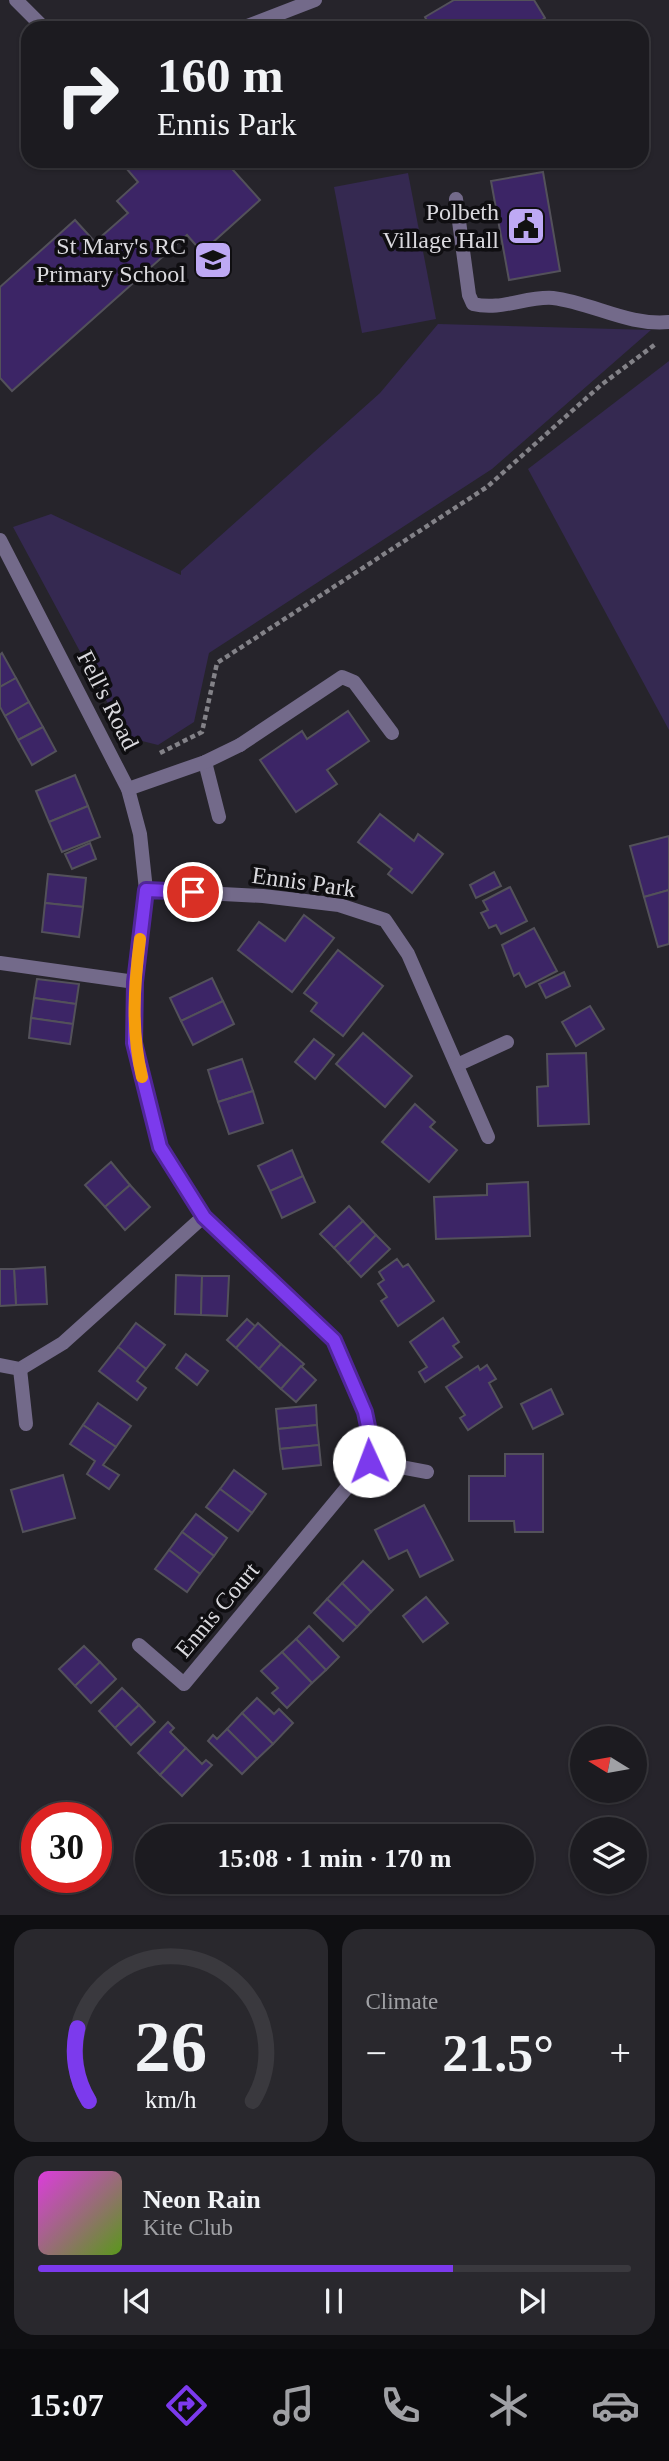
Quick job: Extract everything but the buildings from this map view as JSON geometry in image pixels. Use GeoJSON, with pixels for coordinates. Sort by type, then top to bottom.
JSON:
{"type":"FeatureCollection","features":[{"type":"Feature","properties":{"kind":"street"},"geometry":{"type":"LineString","coordinates":[[16,0],[37,21]]}},
{"type":"Feature","properties":{"kind":"street"},"geometry":{"type":"LineString","coordinates":[[260,21],[315,0]]}},
{"type":"Feature","properties":{"kind":"street"},"geometry":{"type":"LineString","coordinates":[[456,199],[469,295],[473,304],[488,307],[552,298],[647,324],[669,323]]}},
{"type":"Feature","properties":{"kind":"street","name":"Fell's Road"},"geometry":{"type":"LineString","coordinates":[[0,540],[128,789],[140,834],[146,890]]}},
{"type":"Feature","properties":{"kind":"street"},"geometry":{"type":"LineString","coordinates":[[128,789],[205,762],[240,745],[342,677],[354,682],[392,733]]}},
{"type":"Feature","properties":{"kind":"street"},"geometry":{"type":"LineString","coordinates":[[205,762],[219,817]]}},
{"type":"Feature","properties":{"kind":"street"},"geometry":{"type":"LineString","coordinates":[[146,890],[135,982],[134,1043],[160,1147],[204,1217],[334,1340],[365,1412],[373,1450],[369,1461],[427,1472]]}},
{"type":"Feature","properties":{"kind":"street","name":"Ennis Park"},"geometry":{"type":"LineString","coordinates":[[146,890],[263,896],[339,905],[385,920],[408,954],[488,1137]]}},
{"type":"Feature","properties":{"kind":"street"},"geometry":{"type":"LineString","coordinates":[[0,963],[135,982]]}},
{"type":"Feature","properties":{"kind":"street"},"geometry":{"type":"LineString","coordinates":[[457,1065],[507,1042]]}},
{"type":"Feature","properties":{"kind":"street"},"geometry":{"type":"LineString","coordinates":[[0,1365],[20,1369],[63,1343],[204,1217]]}},
{"type":"Feature","properties":{"kind":"street"},"geometry":{"type":"LineString","coordinates":[[20,1369],[26,1424]]}},
{"type":"Feature","properties":{"kind":"street","name":"Ennis Court"},"geometry":{"type":"LineString","coordinates":[[139,1645],[184,1684],[369,1461]]}},
{"type":"Feature","properties":{"kind":"path"},"geometry":{"type":"LineString","coordinates":[[155,755],[202,732],[217,663],[487,487],[601,385],[662,338]]}},
{"type":"Feature","properties":{"kind":"shaded area"},"geometry":{"type":"Polygon","coordinates":[[[408,173],[436,319],[362,333],[334,187],[408,173]]]}},
{"type":"Feature","properties":{"kind":"shaded area"},"geometry":{"type":"Polygon","coordinates":[[[438,324],[651,330],[492,469],[209,653],[194,722],[158,745],[126,737],[13,527],[51,514],[181,575],[181,571],[380,393],[438,324]]]}},
{"type":"Feature","properties":{"kind":"shaded area"},"geometry":{"type":"Polygon","coordinates":[[[669,361],[669,730],[528,469],[669,361]]]}},
{"type":"Feature","properties":{"kind":"slow traffic"},"geometry":{"type":"LineString","coordinates":[[140,939],[135,982],[134,1043],[142,1077]]}},
{"type":"Feature","properties":{"kind":"place","name":"Polbeth Village Hall"},"geometry":{"type":"Point","coordinates":[526,226]}},
{"type":"Feature","properties":{"kind":"place","name":"St Mary's RC Primary School"},"geometry":{"type":"Point","coordinates":[213,260]}},
{"type":"Feature","properties":{"kind":"route"},"geometry":{"type":"LineString","coordinates":[[193,892],[146,890],[135,982],[134,1043],[160,1147],[204,1217],[334,1340],[365,1412],[373,1450],[369,1461]]}}]}
